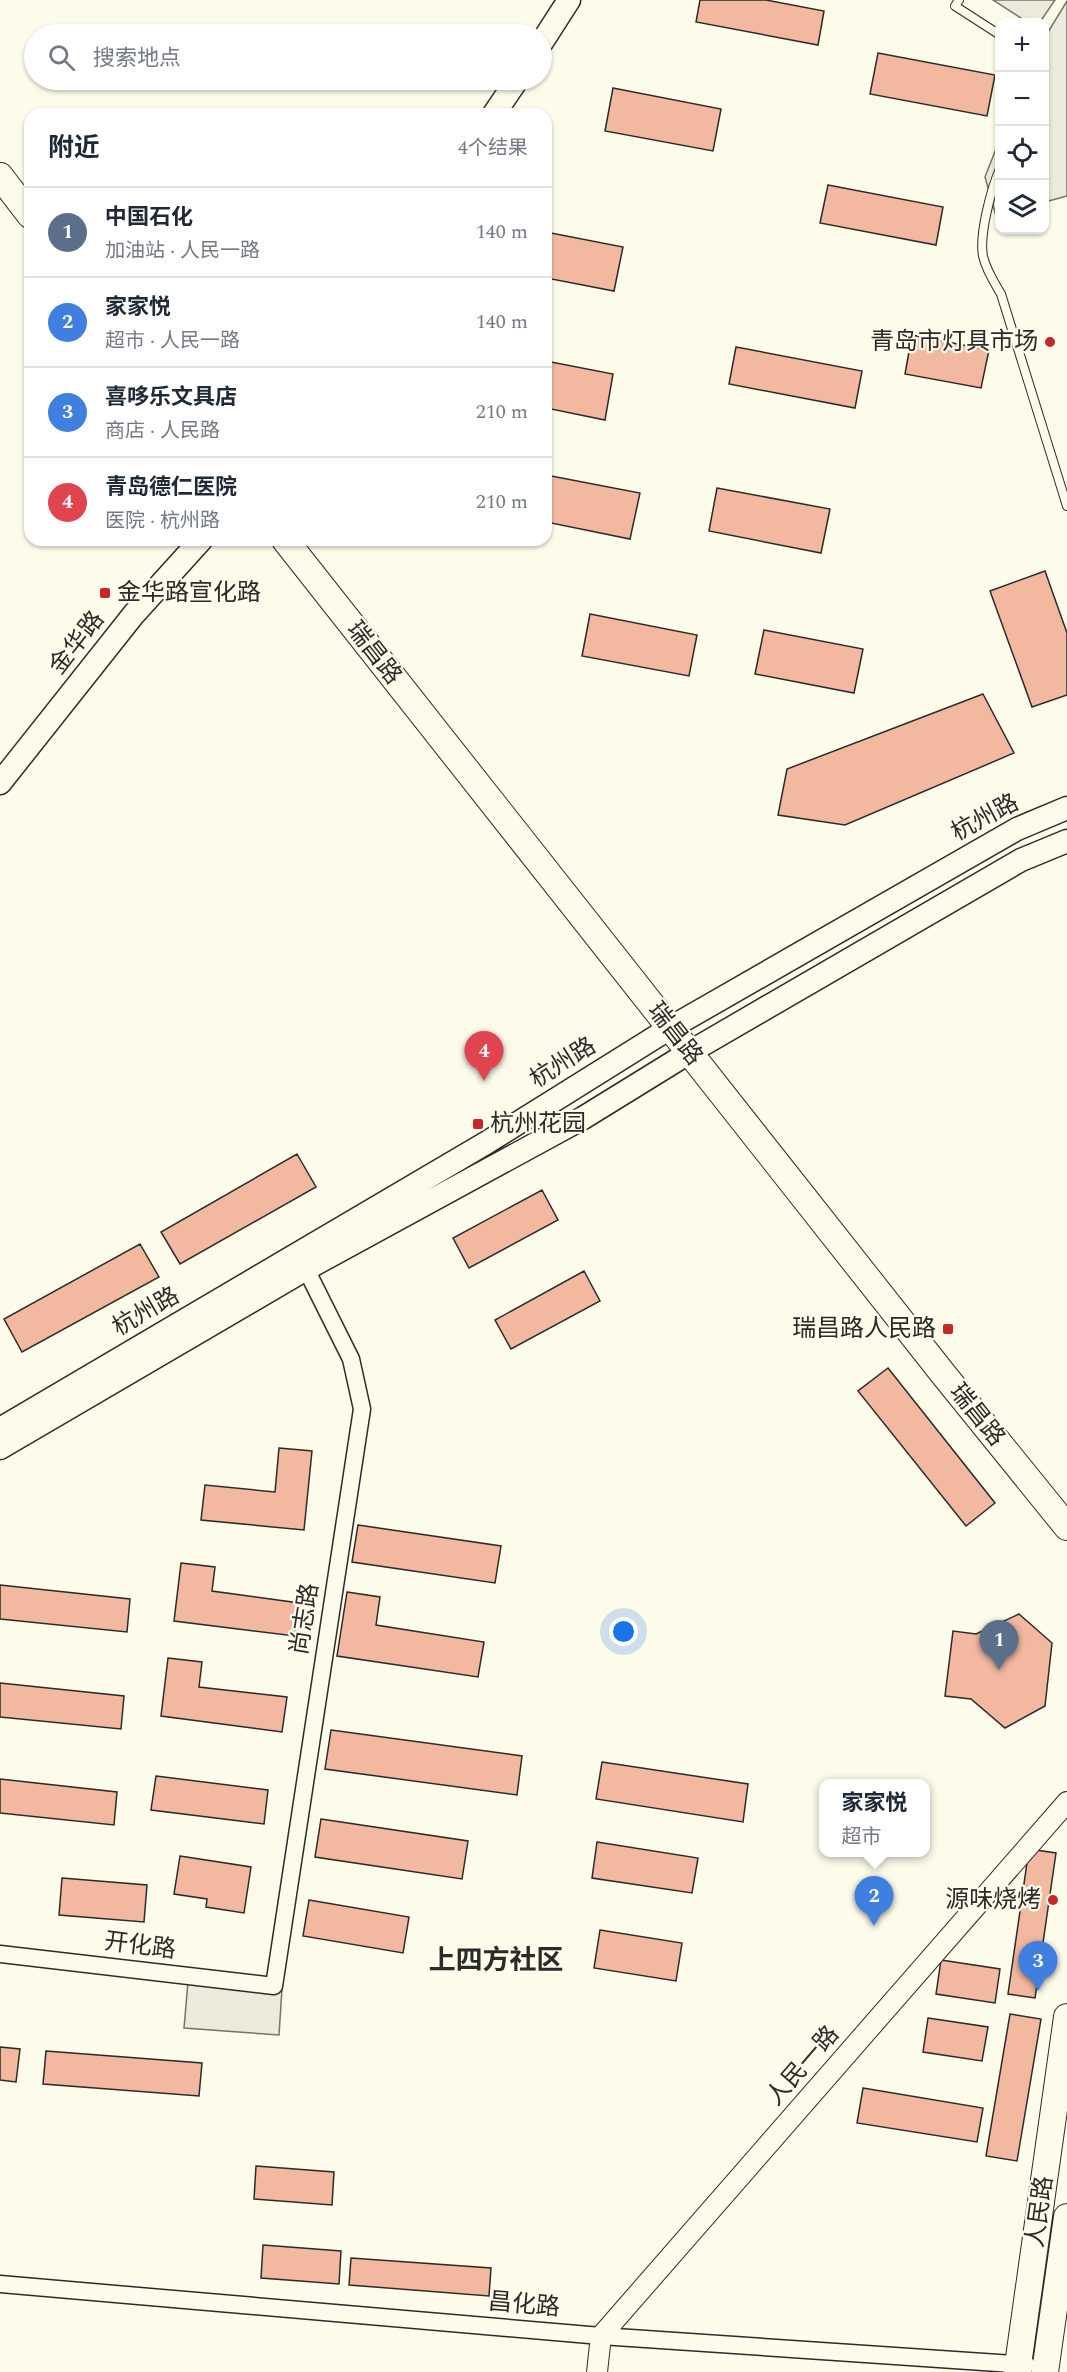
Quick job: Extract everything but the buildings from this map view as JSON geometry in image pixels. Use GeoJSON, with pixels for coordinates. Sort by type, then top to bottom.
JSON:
{"type":"FeatureCollection","features":[{"type":"Feature","properties":{"kind":"main road"},"geometry":{"type":"LineString","coordinates":[[552,26],[569,0]]}},
{"type":"Feature","properties":{"kind":"main road"},"geometry":{"type":"LineString","coordinates":[[498,108],[510,90]]}},
{"type":"Feature","properties":{"kind":"main road"},"geometry":{"type":"LineString","coordinates":[[0,176],[24,207]]}},
{"type":"Feature","properties":{"kind":"main road","name":"金华路"},"geometry":{"type":"LineString","coordinates":[[0,783],[134,614],[196,546]]}},
{"type":"Feature","properties":{"kind":"main road","name":"瑞昌路"},"geometry":{"type":"LineString","coordinates":[[290,546],[1067,1527]]}},
{"type":"Feature","properties":{"kind":"main road","name":"杭州路"},"geometry":{"type":"LineString","coordinates":[[0,1429],[486,1143],[670,1028],[1017,829],[1067,808]]}},
{"type":"Feature","properties":{"kind":"main road","name":"杭州路"},"geometry":{"type":"LineString","coordinates":[[0,1448],[306,1269],[583,1118],[690,1052],[1021,860],[1067,841]]}},
{"type":"Feature","properties":{"kind":"main road","name":"人民路"},"geometry":{"type":"LineString","coordinates":[[1018,2368],[1067,2017]]}},
{"type":"Feature","properties":{"kind":"main road","name":"人民路"},"geometry":{"type":"LineString","coordinates":[[1045,2369],[1067,2217]]}},
{"type":"Feature","properties":{"kind":"street","name":"尚志路"},"geometry":{"type":"LineString","coordinates":[[274,1986],[362,1409],[351,1359],[306,1269]]}},
{"type":"Feature","properties":{"kind":"street","name":"人民一路"},"geometry":{"type":"LineString","coordinates":[[601,2336],[1067,1802]]}},
{"type":"Feature","properties":{"kind":"street","name":"开化路"},"geometry":{"type":"LineString","coordinates":[[0,1954],[274,1986]]}},
{"type":"Feature","properties":{"kind":"street","name":"昌化路"},"geometry":{"type":"LineString","coordinates":[[0,2284],[601,2336],[1045,2369]]}},
{"type":"Feature","properties":{"kind":"street"},"geometry":{"type":"LineString","coordinates":[[597,2372],[601,2336]]}},
{"type":"Feature","properties":{"kind":"lane"},"geometry":{"type":"LineString","coordinates":[[959,0],[955,6],[995,32]]}},
{"type":"Feature","properties":{"kind":"lane"},"geometry":{"type":"LineString","coordinates":[[995,180],[984,232],[983,254],[987,268],[1001,294],[1067,506]]}},
{"type":"Feature","properties":{"kind":"shaded area"},"geometry":{"type":"Polygon","coordinates":[[[993,0],[1055,0],[1043,18],[1021,18],[993,0]]]}},
{"type":"Feature","properties":{"kind":"shaded area"},"geometry":{"type":"Polygon","coordinates":[[[1067,1],[1067,196],[1049,201],[1049,72],[1049,30],[1067,1]]]}},
{"type":"Feature","properties":{"kind":"shaded area"},"geometry":{"type":"Polygon","coordinates":[[[995,151],[995,212],[985,177],[995,151]]]}},
{"type":"Feature","properties":{"kind":"shaded area"},"geometry":{"type":"Polygon","coordinates":[[[188,1982],[282,1989],[279,2035],[184,2028],[188,1982]]]}},
{"type":"Feature","properties":{"kind":"place","name":"青岛市灯具市场"},"geometry":{"type":"Point","coordinates":[1050,342]}},
{"type":"Feature","properties":{"kind":"place","name":"金华路宣化路"},"geometry":{"type":"Point","coordinates":[105,593]}},
{"type":"Feature","properties":{"kind":"place","name":"青岛德仁医院"},"geometry":{"type":"Point","coordinates":[484,1081]}},
{"type":"Feature","properties":{"kind":"place","name":"杭州花园"},"geometry":{"type":"Point","coordinates":[478,1124]}},
{"type":"Feature","properties":{"kind":"place","name":"瑞昌路人民路"},"geometry":{"type":"Point","coordinates":[948,1329]}},
{"type":"Feature","properties":{"kind":"place","name":"中国石化"},"geometry":{"type":"Point","coordinates":[999,1670]}},
{"type":"Feature","properties":{"kind":"place","name":"源味烧烤"},"geometry":{"type":"Point","coordinates":[1053,1900]}},
{"type":"Feature","properties":{"kind":"place","name":"家家悦"},"geometry":{"type":"Point","coordinates":[874,1926]}},
{"type":"Feature","properties":{"kind":"place","name":"喜哆乐文具店"},"geometry":{"type":"Point","coordinates":[1038,1991]}},
{"type":"Feature","properties":{"kind":"district","name":"上四方社区"},"geometry":{"type":"Point","coordinates":[496,1961]}}]}
